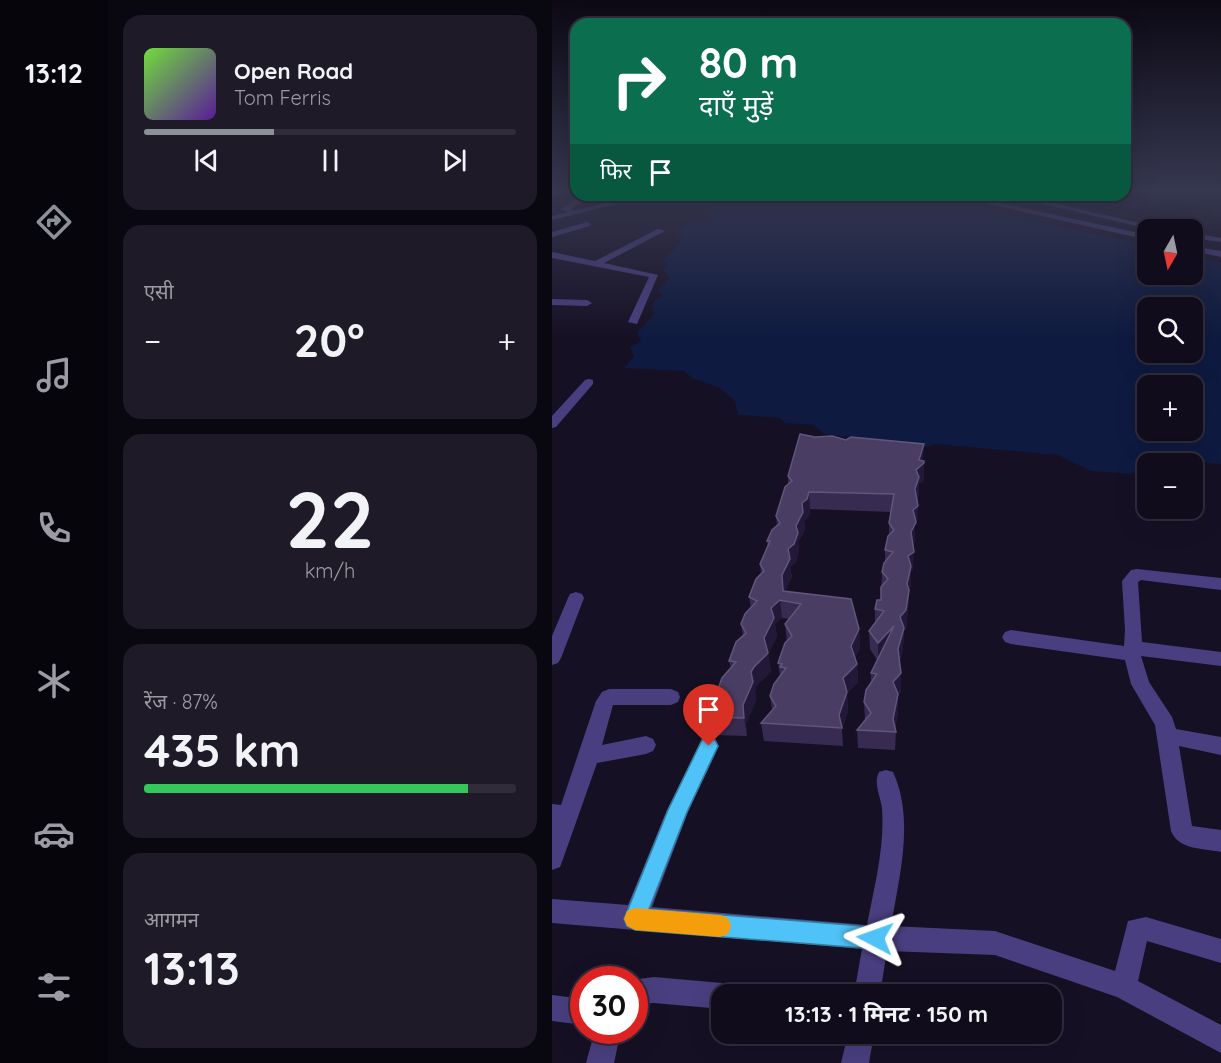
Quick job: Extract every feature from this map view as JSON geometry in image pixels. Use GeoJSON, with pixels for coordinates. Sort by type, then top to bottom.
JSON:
{"type":"FeatureCollection","features":[{"type":"Feature","properties":{"kind":"street"},"geometry":{"type":"LineString","coordinates":[[597,264],[644,240]]}},
{"type":"Feature","properties":{"kind":"street"},"geometry":{"type":"LineString","coordinates":[[1203,250],[1221,254]]}},
{"type":"Feature","properties":{"kind":"street"},"geometry":{"type":"LineString","coordinates":[[552,255],[654,275],[633,322]]}},
{"type":"Feature","properties":{"kind":"street"},"geometry":{"type":"LineString","coordinates":[[552,302],[587,303]]}},
{"type":"Feature","properties":{"kind":"street"},"geometry":{"type":"LineString","coordinates":[[552,424],[589,382]]}},
{"type":"Feature","properties":{"kind":"street"},"geometry":{"type":"LineString","coordinates":[[1221,584],[1137,574],[1130,581],[1134,630],[1132,651],[1140,684],[1162,715],[1168,736],[1183,833],[1221,841]]}},
{"type":"Feature","properties":{"kind":"street"},"geometry":{"type":"LineString","coordinates":[[552,658],[576,598]]}},
{"type":"Feature","properties":{"kind":"street"},"geometry":{"type":"LineString","coordinates":[[1011,636],[1221,659]]}},
{"type":"Feature","properties":{"kind":"street"},"geometry":{"type":"LineString","coordinates":[[552,859],[560,814],[589,756],[605,701],[609,697],[671,697]]}},
{"type":"Feature","properties":{"kind":"street"},"geometry":{"type":"LineString","coordinates":[[1168,736],[1221,746]]}},
{"type":"Feature","properties":{"kind":"street"},"geometry":{"type":"LineString","coordinates":[[589,756],[646,745]]}},
{"type":"Feature","properties":{"kind":"street"},"geometry":{"type":"LineString","coordinates":[[635,919],[678,810],[709,746]]}},
{"type":"Feature","properties":{"kind":"street"},"geometry":{"type":"LineString","coordinates":[[868,984],[885,887],[893,814],[886,779]]}},
{"type":"Feature","properties":{"kind":"street"},"geometry":{"type":"LineString","coordinates":[[552,911],[875,938],[995,943],[1124,987],[1221,1040]]}},
{"type":"Feature","properties":{"kind":"street"},"geometry":{"type":"LineString","coordinates":[[1124,987],[1137,930],[1146,929],[1221,951]]}},
{"type":"Feature","properties":{"kind":"street"},"geometry":{"type":"LineString","coordinates":[[648,990],[711,995]]}},
{"type":"Feature","properties":{"kind":"street"},"geometry":{"type":"LineString","coordinates":[[552,1008],[570,1010]]}},
{"type":"Feature","properties":{"kind":"street"},"geometry":{"type":"LineString","coordinates":[[600,1063],[605,1044]]}},
{"type":"Feature","properties":{"kind":"street"},"geometry":{"type":"LineString","coordinates":[[855,1063],[859,1044]]}},
{"type":"Feature","properties":{"kind":"water"},"geometry":{"type":"Polygon","coordinates":[[[681,240],[1122,240],[1137,242],[1137,285],[1203,285],[1203,258],[1221,263],[1221,464],[1203,463],[1203,453],[1137,453],[1137,472],[1131,474],[1091,471],[1058,455],[936,444],[927,447],[824,434],[813,425],[785,423],[780,418],[738,415],[735,401],[720,388],[692,378],[684,371],[624,368],[634,356],[630,347],[641,341],[637,333],[655,313],[652,310],[655,300],[664,296],[658,291],[670,278],[663,270],[667,266],[663,260],[681,240]]]}},
{"type":"Feature","properties":{"kind":"building"},"geometry":{"type":"Polygon","coordinates":[[[800,434],[815,437],[832,436],[846,440],[851,437],[924,444],[919,460],[924,463],[916,470],[919,477],[915,489],[918,506],[913,510],[916,522],[911,532],[914,552],[908,556],[911,566],[907,584],[909,590],[906,610],[900,617],[904,628],[898,649],[901,673],[893,682],[898,694],[893,719],[896,732],[857,730],[871,713],[864,702],[866,690],[877,674],[871,673],[894,626],[878,643],[869,631],[884,611],[875,609],[877,600],[881,600],[881,587],[888,579],[882,572],[884,563],[893,552],[885,550],[888,536],[894,530],[889,523],[894,494],[809,492],[807,499],[802,503],[803,512],[796,526],[798,533],[794,544],[788,549],[790,559],[782,575],[783,591],[851,599],[859,629],[851,646],[857,664],[843,678],[847,692],[839,715],[842,728],[761,723],[776,706],[770,696],[774,684],[786,668],[780,667],[782,664],[778,663],[785,643],[792,636],[785,624],[801,604],[780,600],[771,608],[774,618],[764,638],[768,653],[751,672],[753,682],[743,705],[744,718],[711,717],[711,712],[722,700],[718,689],[722,678],[736,662],[729,661],[736,642],[746,633],[741,624],[745,614],[757,601],[749,597],[756,579],[764,571],[760,564],[770,541],[767,541],[772,530],[780,523],[776,516],[785,487],[792,481],[788,476],[800,434]]]}},
{"type":"Feature","properties":{"kind":"slow traffic"},"geometry":{"type":"LineString","coordinates":[[635,919],[720,926]]}},
{"type":"Feature","properties":{"kind":"route"},"geometry":{"type":"LineString","coordinates":[[709,746],[678,810],[635,919],[875,938]]}}]}
